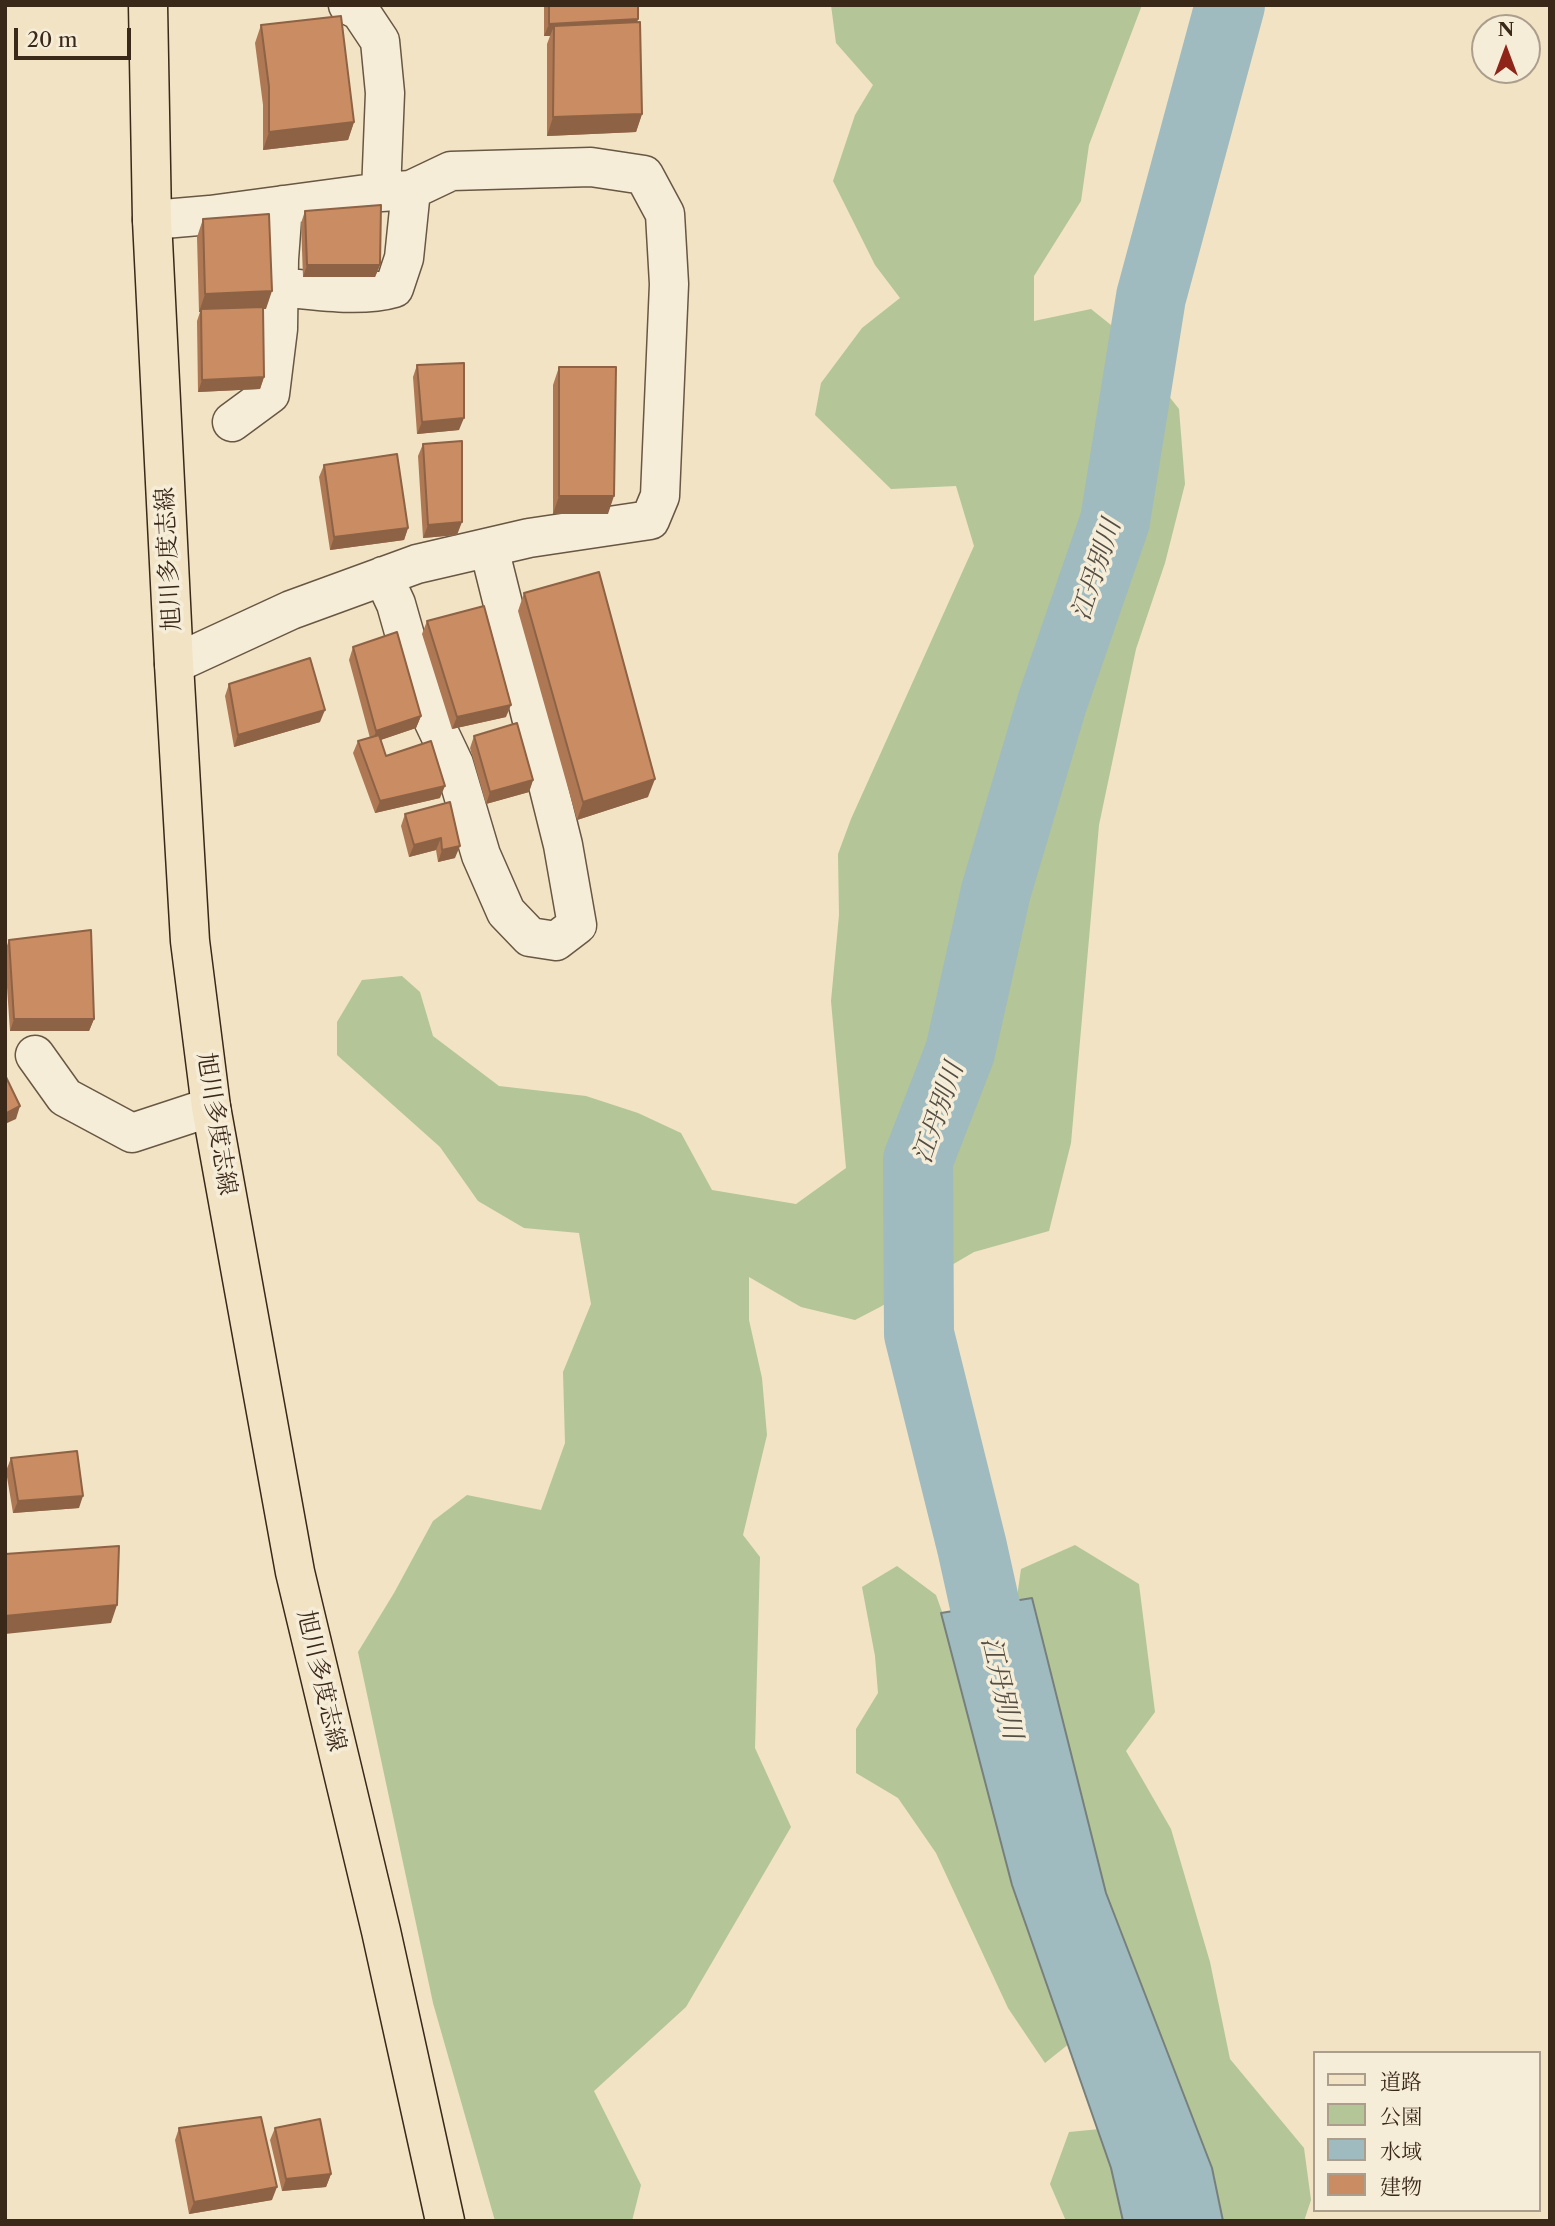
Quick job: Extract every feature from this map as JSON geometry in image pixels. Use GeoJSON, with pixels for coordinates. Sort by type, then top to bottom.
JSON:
{"type":"FeatureCollection","features":[{"type":"Feature","properties":{"kind":"main road","name":"旭川多度志線"},"geometry":{"type":"LineString","coordinates":[[149,5],[152,220],[174,664],[190,941],[211,1107],[295,1573],[381,1931],[445,2221]]}},
{"type":"Feature","properties":{"kind":"lane"},"geometry":{"type":"LineString","coordinates":[[278,287],[327,291],[383,291],[394,288],[404,258],[396,191],[382,128],[385,93],[380,41],[359,11],[348,5]]}},
{"type":"Feature","properties":{"kind":"lane"},"geometry":{"type":"LineString","coordinates":[[152,220],[396,191],[451,171],[591,167],[644,175],[665,214],[669,284],[660,496],[650,520],[529,538],[417,564],[291,610],[174,664]]}},
{"type":"Feature","properties":{"kind":"lane"},"geometry":{"type":"LineString","coordinates":[[232,422],[270,394],[278,328],[283,205]]}},
{"type":"Feature","properties":{"kind":"lane"},"geometry":{"type":"LineString","coordinates":[[383,576],[396,604],[423,699],[454,764],[481,855],[506,912],[530,937],[556,941],[577,925],[563,845],[489,548]]}},
{"type":"Feature","properties":{"kind":"lane"},"geometry":{"type":"LineString","coordinates":[[35,1055],[65,1097],[132,1133],[211,1107]]}},
{"type":"Feature","properties":{"kind":"green space"},"geometry":{"type":"Polygon","coordinates":[[[831,5],[1142,5],[1089,145],[1081,201],[1034,276],[1034,321],[1091,309],[1116,329],[1179,409],[1185,484],[1165,563],[1136,649],[1099,825],[1071,1143],[1049,1231],[974,1252],[855,1320],[801,1307],[749,1277],[749,1320],[762,1378],[767,1435],[743,1535],[760,1557],[755,1748],[791,1827],[686,2007],[594,2091],[641,2185],[632,2221],[495,2221],[433,2003],[358,1652],[433,1521],[467,1495],[541,1510],[565,1443],[563,1372],[591,1304],[579,1233],[524,1228],[478,1201],[440,1147],[337,1055],[337,1022],[362,980],[402,976],[420,992],[433,1036],[499,1086],[586,1096],[638,1113],[681,1133],[712,1190],[796,1204],[846,1168],[831,1001],[839,915],[838,854],[851,819],[974,546],[956,486],[891,489],[815,415],[821,383],[862,328],[900,298],[875,265],[833,181],[855,115],[873,85],[836,43],[831,5]]]}},
{"type":"Feature","properties":{"kind":"green space"},"geometry":{"type":"Polygon","coordinates":[[[1075,1545],[1139,1584],[1155,1712],[1126,1751],[1171,1829],[1210,1962],[1230,2059],[1304,2148],[1311,2200],[1304,2221],[1204,2221],[1012,1632],[1021,1569],[1075,1545]]]}},
{"type":"Feature","properties":{"kind":"green space"},"geometry":{"type":"Polygon","coordinates":[[[897,1566],[936,1595],[989,1743],[1080,2035],[1045,2063],[1008,2008],[936,1853],[898,1798],[856,1773],[856,1729],[878,1693],[875,1656],[862,1587],[897,1566]]]}},
{"type":"Feature","properties":{"kind":"green space"},"geometry":{"type":"Polygon","coordinates":[[[1121,2127],[1152,2221],[1066,2221],[1050,2184],[1069,2132],[1121,2127]]]}},
{"type":"Feature","properties":{"kind":"water"},"geometry":{"type":"Polygon","coordinates":[[[1032,1598],[1106,1893],[1212,2168],[1223,2221],[1123,2221],[1111,2168],[1012,1885],[941,1613],[1032,1598]]]}},
{"type":"Feature","properties":{"kind":"building"},"geometry":{"type":"Polygon","coordinates":[[[549,5],[638,5],[638,19],[549,24],[549,5]]]}},
{"type":"Feature","properties":{"kind":"building"},"geometry":{"type":"Polygon","coordinates":[[[341,16],[354,122],[269,132],[269,87],[261,25],[341,16]]]}},
{"type":"Feature","properties":{"kind":"building"},"geometry":{"type":"Polygon","coordinates":[[[640,22],[642,114],[553,117],[554,26],[640,22]]]}},
{"type":"Feature","properties":{"kind":"building"},"geometry":{"type":"Polygon","coordinates":[[[381,205],[380,265],[307,265],[305,211],[381,205]]]}},
{"type":"Feature","properties":{"kind":"building"},"geometry":{"type":"Polygon","coordinates":[[[269,214],[272,291],[205,294],[203,219],[269,214]]]}},
{"type":"Feature","properties":{"kind":"building"},"geometry":{"type":"Polygon","coordinates":[[[263,307],[264,377],[202,380],[201,309],[263,307]]]}},
{"type":"Feature","properties":{"kind":"building"},"geometry":{"type":"Polygon","coordinates":[[[464,363],[464,418],[422,422],[417,365],[464,363]]]}},
{"type":"Feature","properties":{"kind":"building"},"geometry":{"type":"Polygon","coordinates":[[[559,367],[616,367],[614,496],[559,496],[559,367]]]}},
{"type":"Feature","properties":{"kind":"building"},"geometry":{"type":"Polygon","coordinates":[[[462,441],[462,522],[428,525],[423,444],[462,441]]]}},
{"type":"Feature","properties":{"kind":"building"},"geometry":{"type":"Polygon","coordinates":[[[397,454],[408,528],[334,537],[324,465],[397,454]]]}},
{"type":"Feature","properties":{"kind":"building"},"geometry":{"type":"Polygon","coordinates":[[[599,572],[655,779],[583,802],[524,593],[599,572]]]}},
{"type":"Feature","properties":{"kind":"building"},"geometry":{"type":"Polygon","coordinates":[[[484,606],[511,705],[457,717],[427,621],[484,606]]]}},
{"type":"Feature","properties":{"kind":"building"},"geometry":{"type":"Polygon","coordinates":[[[397,632],[421,716],[376,731],[353,647],[397,632]]]}},
{"type":"Feature","properties":{"kind":"building"},"geometry":{"type":"Polygon","coordinates":[[[310,658],[325,710],[238,735],[229,684],[310,658]]]}},
{"type":"Feature","properties":{"kind":"building"},"geometry":{"type":"Polygon","coordinates":[[[517,723],[533,780],[490,792],[474,736],[517,723]]]}},
{"type":"Feature","properties":{"kind":"building"},"geometry":{"type":"Polygon","coordinates":[[[379,735],[386,756],[431,741],[445,786],[380,801],[358,741],[379,735]]]}},
{"type":"Feature","properties":{"kind":"building"},"geometry":{"type":"Polygon","coordinates":[[[450,802],[460,846],[442,850],[441,838],[414,845],[405,814],[450,802]]]}},
{"type":"Feature","properties":{"kind":"building"},"geometry":{"type":"Polygon","coordinates":[[[91,930],[94,1019],[14,1019],[9,940],[91,930]]]}},
{"type":"Feature","properties":{"kind":"building"},"geometry":{"type":"Polygon","coordinates":[[[5,1075],[20,1106],[5,1114],[5,1075]]]}},
{"type":"Feature","properties":{"kind":"building"},"geometry":{"type":"Polygon","coordinates":[[[77,1451],[83,1496],[18,1501],[11,1458],[77,1451]]]}},
{"type":"Feature","properties":{"kind":"building"},"geometry":{"type":"Polygon","coordinates":[[[119,1546],[117,1605],[5,1616],[5,1554],[119,1546]]]}},
{"type":"Feature","properties":{"kind":"building"},"geometry":{"type":"Polygon","coordinates":[[[261,2117],[277,2187],[194,2202],[179,2128],[261,2117]]]}},
{"type":"Feature","properties":{"kind":"building"},"geometry":{"type":"Polygon","coordinates":[[[320,2119],[331,2174],[286,2179],[275,2128],[320,2119]]]}},
{"type":"Feature","properties":{"kind":"waterway","name":"江丹別川"},"geometry":{"type":"LineString","coordinates":[[1006,1701],[972,1547],[919,1334],[918,1160],[960,1052],[996,891],[1052,703],[1115,521],[1151,297],[1230,5]]}}]}
